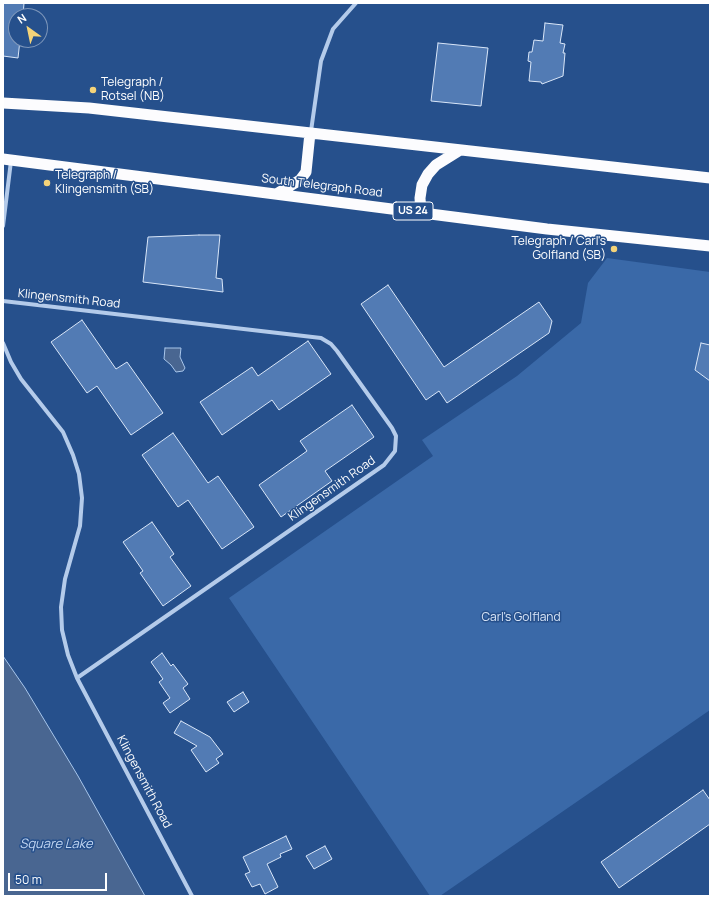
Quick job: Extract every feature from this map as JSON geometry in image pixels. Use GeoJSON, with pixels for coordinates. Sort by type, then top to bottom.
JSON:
{"type":"FeatureCollection","features":[{"type":"Feature","properties":{"kind":"highway"},"geometry":{"type":"LineString","coordinates":[[3,103],[89,108],[710,178]]}},
{"type":"Feature","properties":{"kind":"highway"},"geometry":{"type":"LineString","coordinates":[[278,193],[300,180],[306,172],[310,134]]}},
{"type":"Feature","properties":{"kind":"highway"},"geometry":{"type":"LineString","coordinates":[[421,212],[420,198],[422,185],[428,174],[436,165],[460,150]]}},
{"type":"Feature","properties":{"kind":"highway","name":"South Telegraph Road"},"geometry":{"type":"LineString","coordinates":[[7,160],[278,193],[547,229],[710,246]]}},
{"type":"Feature","properties":{"kind":"street"},"geometry":{"type":"LineString","coordinates":[[310,134],[321,61],[333,29],[356,3]]}},
{"type":"Feature","properties":{"kind":"street"},"geometry":{"type":"LineString","coordinates":[[3,226],[7,160]]}},
{"type":"Feature","properties":{"kind":"street","name":"Klingensmith Road"},"geometry":{"type":"LineString","coordinates":[[3,301],[321,338],[331,344],[337,351],[392,428],[396,436],[395,451],[384,465],[77,678]]}},
{"type":"Feature","properties":{"kind":"street","name":"Klingensmith Road"},"geometry":{"type":"LineString","coordinates":[[3,343],[11,362],[21,379],[63,432],[79,474],[82,498],[80,526],[65,579],[61,612],[64,643],[77,678],[192,896]]}},
{"type":"Feature","properties":{"kind":"green space","name":"Carl's Golfland"},"geometry":{"type":"Polygon","coordinates":[[[607,258],[710,272],[710,710],[440,896],[430,896],[229,598],[433,456],[422,440],[517,376],[581,323],[588,283],[607,258]]]}},
{"type":"Feature","properties":{"kind":"water"},"geometry":{"type":"Polygon","coordinates":[[[165,348],[181,348],[180,357],[185,368],[183,371],[176,372],[164,359],[165,348]]]}},
{"type":"Feature","properties":{"kind":"water","name":"Square Lake"},"geometry":{"type":"Polygon","coordinates":[[[3,656],[25,688],[78,776],[145,896],[3,896],[3,656]]]}},
{"type":"Feature","properties":{"kind":"building"},"geometry":{"type":"Polygon","coordinates":[[[3,3],[24,3],[24,8],[8,8],[8,48],[19,48],[18,58],[3,56],[3,3]]]}},
{"type":"Feature","properties":{"kind":"building"},"geometry":{"type":"Polygon","coordinates":[[[545,23],[563,25],[560,43],[565,44],[563,53],[565,53],[563,76],[542,84],[541,82],[529,81],[531,62],[528,61],[529,52],[532,52],[534,40],[543,41],[545,23]]]}},
{"type":"Feature","properties":{"kind":"building"},"geometry":{"type":"Polygon","coordinates":[[[438,43],[488,48],[481,106],[431,101],[438,43]]]}},
{"type":"Feature","properties":{"kind":"building"},"geometry":{"type":"Polygon","coordinates":[[[220,235],[216,278],[222,279],[223,292],[143,282],[148,237],[220,235]]]}},
{"type":"Feature","properties":{"kind":"building"},"geometry":{"type":"Polygon","coordinates":[[[388,285],[444,367],[539,302],[552,321],[549,333],[447,403],[439,391],[426,400],[361,304],[388,285]]]}},
{"type":"Feature","properties":{"kind":"building"},"geometry":{"type":"Polygon","coordinates":[[[82,320],[116,369],[127,362],[163,413],[131,435],[97,386],[87,393],[51,342],[82,320]]]}},
{"type":"Feature","properties":{"kind":"building"},"geometry":{"type":"Polygon","coordinates":[[[308,341],[331,374],[279,410],[272,400],[222,435],[200,402],[252,367],[258,376],[308,341]]]}},
{"type":"Feature","properties":{"kind":"building"},"geometry":{"type":"Polygon","coordinates":[[[701,343],[710,345],[710,381],[695,370],[701,343]]]}},
{"type":"Feature","properties":{"kind":"building"},"geometry":{"type":"Polygon","coordinates":[[[352,405],[374,437],[325,471],[332,481],[281,517],[259,485],[307,451],[300,441],[352,405]]]}},
{"type":"Feature","properties":{"kind":"building"},"geometry":{"type":"Polygon","coordinates":[[[173,433],[208,483],[218,476],[254,527],[222,549],[188,500],[178,507],[142,455],[173,433]]]}},
{"type":"Feature","properties":{"kind":"building"},"geometry":{"type":"Polygon","coordinates":[[[152,522],[174,554],[170,557],[191,586],[163,606],[140,573],[143,571],[123,542],[152,522]]]}},
{"type":"Feature","properties":{"kind":"building"},"geometry":{"type":"Polygon","coordinates":[[[162,653],[171,666],[173,664],[188,684],[183,688],[190,699],[170,713],[163,703],[170,698],[159,682],[163,679],[151,662],[162,653]]]}},
{"type":"Feature","properties":{"kind":"building"},"geometry":{"type":"Polygon","coordinates":[[[243,692],[249,702],[234,712],[227,702],[243,692]]]}},
{"type":"Feature","properties":{"kind":"building"},"geometry":{"type":"Polygon","coordinates":[[[181,721],[210,737],[223,754],[216,759],[219,763],[206,772],[191,750],[197,746],[174,733],[181,721]]]}},
{"type":"Feature","properties":{"kind":"building"},"geometry":{"type":"Polygon","coordinates":[[[703,790],[710,800],[710,824],[619,888],[601,862],[703,790]]]}},
{"type":"Feature","properties":{"kind":"building"},"geometry":{"type":"Polygon","coordinates":[[[286,836],[292,849],[280,854],[281,857],[267,864],[278,887],[265,894],[260,884],[252,887],[245,874],[250,872],[243,857],[286,836]]]}},
{"type":"Feature","properties":{"kind":"building"},"geometry":{"type":"Polygon","coordinates":[[[325,846],[332,859],[314,869],[306,856],[325,846]]]}},
{"type":"Feature","properties":{"kind":"place","name":"Telegraph / Rotsel (NB)"},"geometry":{"type":"Point","coordinates":[93,90]}},
{"type":"Feature","properties":{"kind":"place","name":"Telegraph / Klingensmith (SB)"},"geometry":{"type":"Point","coordinates":[47,183]}},
{"type":"Feature","properties":{"kind":"place","name":"Telegraph / Carl's Golfland (SB)"},"geometry":{"type":"Point","coordinates":[614,249]}}]}
